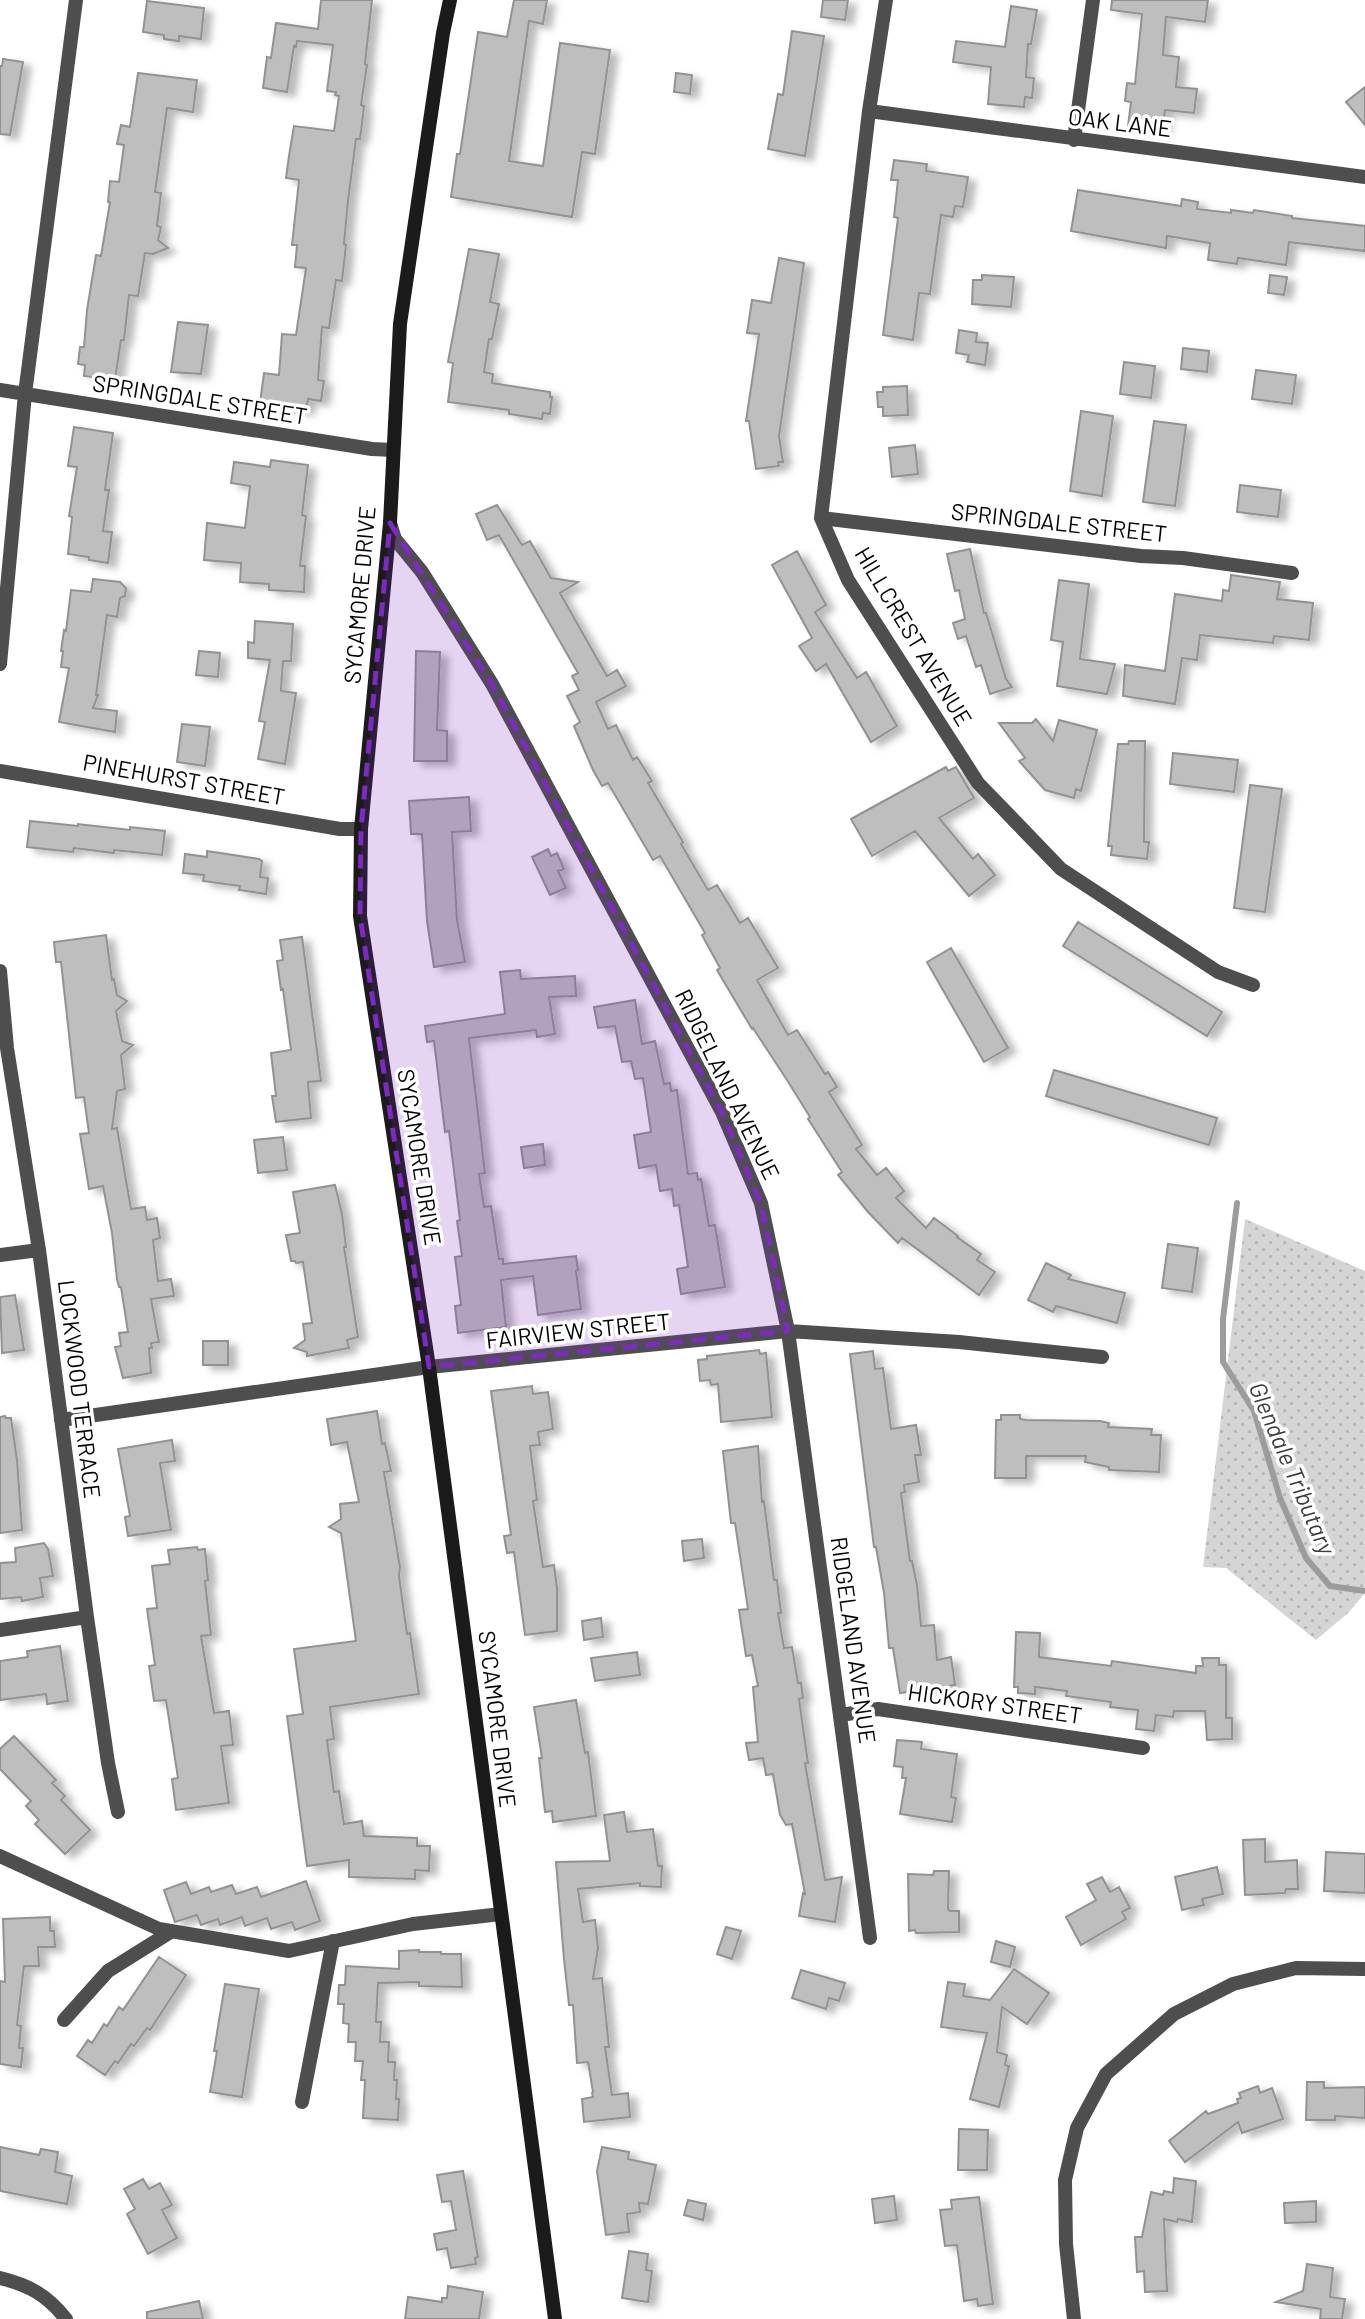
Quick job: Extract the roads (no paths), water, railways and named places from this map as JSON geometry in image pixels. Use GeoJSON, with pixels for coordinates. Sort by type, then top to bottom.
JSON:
{"type":"FeatureCollection","features":[{"type":"Feature","properties":{"kind":"street"},"geometry":{"type":"LineString","coordinates":[[0,664],[25,394],[76,0]]}},
{"type":"Feature","properties":{"kind":"street","name":"SYCAMORE DRIVE"},"geometry":{"type":"LineString","coordinates":[[450,0],[400,324],[390,523],[360,829],[360,916],[429,1367],[555,2319]]}},
{"type":"Feature","properties":{"kind":"street"},"geometry":{"type":"LineString","coordinates":[[821,519],[869,111],[886,0]]}},
{"type":"Feature","properties":{"kind":"street"},"geometry":{"type":"LineString","coordinates":[[1074,140],[1093,0]]}},
{"type":"Feature","properties":{"kind":"street","name":"OAK LANE"},"geometry":{"type":"LineString","coordinates":[[869,111],[1365,177]]}},
{"type":"Feature","properties":{"kind":"street","name":"SPRINGDALE STREET"},"geometry":{"type":"LineString","coordinates":[[0,390],[372,449],[394,450]]}},
{"type":"Feature","properties":{"kind":"street","name":"SPRINGDALE STREET"},"geometry":{"type":"LineString","coordinates":[[821,519],[1141,556],[1183,558],[1292,573]]}},
{"type":"Feature","properties":{"kind":"street","name":"HILLCREST AVENUE"},"geometry":{"type":"LineString","coordinates":[[821,519],[848,580],[978,783],[1061,869],[1218,972],[1253,985]]}},
{"type":"Feature","properties":{"kind":"street","name":"RIDGELAND AVENUE"},"geometry":{"type":"LineString","coordinates":[[390,523],[395,539],[422,572],[492,684],[722,1112],[761,1203],[788,1331],[870,1938]]}},
{"type":"Feature","properties":{"kind":"street","name":"PINEHURST STREET"},"geometry":{"type":"LineString","coordinates":[[0,771],[340,829],[360,829]]}},
{"type":"Feature","properties":{"kind":"street","name":"LOCKWOOD TERRACE"},"geometry":{"type":"LineString","coordinates":[[0,971],[7,1048],[39,1250],[108,1763],[118,1812]]}},
{"type":"Feature","properties":{"kind":"street"},"geometry":{"type":"LineString","coordinates":[[0,1255],[39,1250]]}},
{"type":"Feature","properties":{"kind":"street","name":"FAIRVIEW STREET"},"geometry":{"type":"LineString","coordinates":[[61,1420],[429,1367],[788,1331],[958,1342],[1102,1357]]}},
{"type":"Feature","properties":{"kind":"street"},"geometry":{"type":"LineString","coordinates":[[0,1630],[87,1617]]}},
{"type":"Feature","properties":{"kind":"street","name":"HICKORY STREET"},"geometry":{"type":"LineString","coordinates":[[841,1715],[877,1709],[1143,1748]]}},
{"type":"Feature","properties":{"kind":"street"},"geometry":{"type":"LineString","coordinates":[[0,1856],[159,1929],[289,1951],[413,1924],[501,1914]]}},
{"type":"Feature","properties":{"kind":"street"},"geometry":{"type":"LineString","coordinates":[[64,2020],[108,1971],[172,1931]]}},
{"type":"Feature","properties":{"kind":"street"},"geometry":{"type":"LineString","coordinates":[[302,2102],[333,1941]]}},
{"type":"Feature","properties":{"kind":"street"},"geometry":{"type":"LineString","coordinates":[[1073,2319],[1066,2244],[1065,2180],[1077,2128],[1106,2074],[1174,2014],[1233,1984],[1296,1968],[1365,1969]]}},
{"type":"Feature","properties":{"kind":"street"},"geometry":{"type":"LineString","coordinates":[[0,2278],[34,2290],[52,2302],[66,2319]]}},
{"type":"Feature","properties":{"kind":"waterway","name":"Glendale Tributary"},"geometry":{"type":"LineString","coordinates":[[1237,1203],[1223,1319],[1223,1362],[1254,1411],[1280,1498],[1306,1558],[1330,1586],[1365,1591]]}}]}
